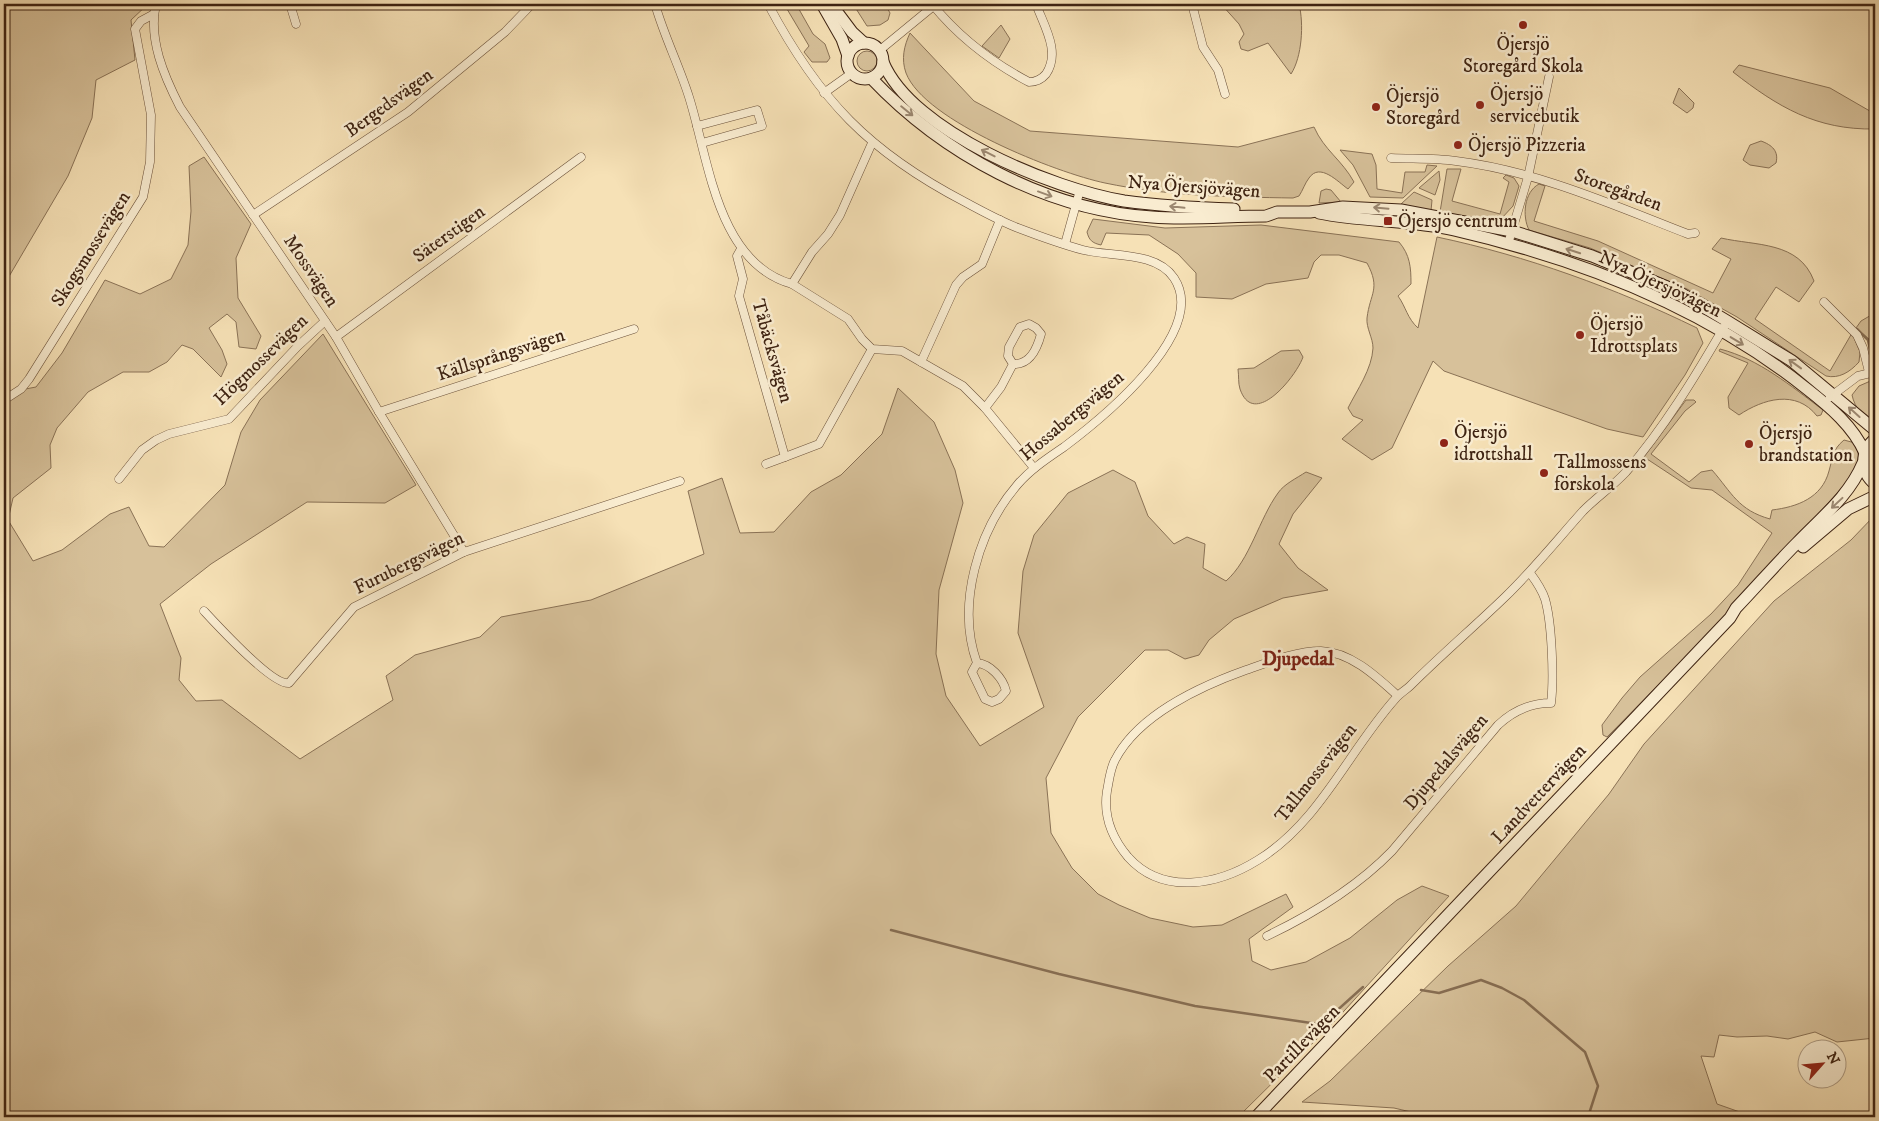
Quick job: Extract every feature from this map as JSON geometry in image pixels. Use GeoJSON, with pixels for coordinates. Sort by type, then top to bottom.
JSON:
{"type":"FeatureCollection","features":[{"type":"Feature","properties":{"kind":"street","name":"Mossvägen"},"geometry":{"type":"LineString","coordinates":[[156,4],[154,14],[156,44],[170,89],[180,107],[336,337],[464,552]]}},
{"type":"Feature","properties":{"kind":"street"},"geometry":{"type":"LineString","coordinates":[[290,4],[296,24]]}},
{"type":"Feature","properties":{"kind":"street","name":"Bergedsvägen"},"geometry":{"type":"LineString","coordinates":[[253,215],[408,112],[505,32],[532,4]]}},
{"type":"Feature","properties":{"kind":"street","name":"Tåbäcksvägen"},"geometry":{"type":"LineString","coordinates":[[655,4],[685,84],[724,214],[741,249],[737,256],[743,279],[739,296],[785,457]]}},
{"type":"Feature","properties":{"kind":"street","name":"Hossabergsvägen"},"geometry":{"type":"LineString","coordinates":[[768,4],[824,93],[872,142],[927,182],[1000,220],[1065,244],[1085,250],[1128,256],[1158,265],[1174,278],[1179,288],[1179,313],[1175,330],[1146,374],[1111,409],[1034,468],[1009,495],[994,519],[983,545],[972,580],[969,614],[970,637],[977,663],[972,672],[985,699],[992,702],[999,699],[1006,691],[1003,684],[990,668],[977,663]]}},
{"type":"Feature","properties":{"kind":"street"},"geometry":{"type":"LineString","coordinates":[[822,4],[842,39],[848,56],[848,66],[852,72],[824,93]]}},
{"type":"Feature","properties":{"kind":"street"},"geometry":{"type":"LineString","coordinates":[[830,4],[841,20],[864,43]]}},
{"type":"Feature","properties":{"kind":"street"},"geometry":{"type":"LineString","coordinates":[[848,56],[852,48],[864,43],[871,43],[880,50],[934,4],[957,30],[986,55],[1029,82],[1038,81],[1044,77],[1053,58],[1051,44],[1036,4]]}},
{"type":"Feature","properties":{"kind":"street"},"geometry":{"type":"LineString","coordinates":[[1192,4],[1203,47],[1218,70],[1226,94]]}},
{"type":"Feature","properties":{"kind":"street","name":"Skogsmossevägen"},"geometry":{"type":"LineString","coordinates":[[4,400],[21,389],[29,379],[143,197],[150,162],[151,116],[136,29],[141,21],[154,14]]}},
{"type":"Feature","properties":{"kind":"street","name":"Nya Öjersjövägen"},"geometry":{"type":"LineString","coordinates":[[880,50],[883,62],[898,87],[913,102],[952,132],[1013,166],[1080,190],[1131,202],[1193,208],[1266,209],[1278,212],[1310,212],[1343,207],[1388,209],[1512,231],[1592,256],[1677,291],[1727,321],[1792,361],[1875,430]]}},
{"type":"Feature","properties":{"kind":"street"},"geometry":{"type":"LineString","coordinates":[[871,78],[880,72],[883,62]]}},
{"type":"Feature","properties":{"kind":"street","name":"Nya Öjersjövägen"},"geometry":{"type":"LineString","coordinates":[[852,72],[861,78],[871,78],[904,109],[970,157],[1043,194],[1102,210],[1151,217],[1266,216],[1278,212]]}},
{"type":"Feature","properties":{"kind":"street"},"geometry":{"type":"LineString","coordinates":[[1508,244],[1528,177],[1549,77]]}},
{"type":"Feature","properties":{"kind":"street"},"geometry":{"type":"LineString","coordinates":[[697,126],[757,110],[762,126],[702,143]]}},
{"type":"Feature","properties":{"kind":"street"},"geometry":{"type":"LineString","coordinates":[[792,284],[812,252],[828,234],[840,215],[872,142]]}},
{"type":"Feature","properties":{"kind":"street","name":"Säterstigen"},"geometry":{"type":"LineString","coordinates":[[336,337],[581,157]]}},
{"type":"Feature","properties":{"kind":"street","name":"Storegården"},"geometry":{"type":"LineString","coordinates":[[1391,158],[1456,161],[1528,177],[1587,194],[1688,234],[1695,233]]}},
{"type":"Feature","properties":{"kind":"street"},"geometry":{"type":"LineString","coordinates":[[1065,244],[1080,190]]}},
{"type":"Feature","properties":{"kind":"street","name":"Nya Öjersjövägen"},"geometry":{"type":"LineString","coordinates":[[1310,212],[1344,218],[1453,229],[1508,244],[1605,275],[1638,289],[1721,332],[1788,373],[1825,403],[1856,434],[1864,458]]}},
{"type":"Feature","properties":{"kind":"street"},"geometry":{"type":"LineString","coordinates":[[921,362],[956,285],[982,264],[1000,220]]}},
{"type":"Feature","properties":{"kind":"street"},"geometry":{"type":"LineString","coordinates":[[741,249],[757,266],[792,284],[848,319],[862,339],[872,349],[902,351],[963,386],[985,408],[1034,468]]}},
{"type":"Feature","properties":{"kind":"street"},"geometry":{"type":"LineString","coordinates":[[1824,302],[1856,335],[1872,372],[1858,376],[1833,394],[1825,403]]}},
{"type":"Feature","properties":{"kind":"street","name":"Högmossevägen"},"geometry":{"type":"LineString","coordinates":[[119,479],[142,450],[156,440],[169,434],[229,419],[298,346],[325,321]]}},
{"type":"Feature","properties":{"kind":"street","name":"Tallmossevägen"},"geometry":{"type":"LineString","coordinates":[[1398,696],[1365,668],[1345,657],[1322,651],[1290,656],[1212,682],[1162,712],[1139,731],[1122,749],[1113,763],[1106,799],[1109,822],[1114,836],[1138,867],[1161,879],[1202,883],[1242,869],[1279,844],[1337,779],[1398,696],[1530,573],[1585,510],[1615,484],[1687,389],[1727,321]]}},
{"type":"Feature","properties":{"kind":"street"},"geometry":{"type":"LineString","coordinates":[[1029,324],[1039,331],[1041,337],[1029,360],[1021,364],[1013,364],[1008,356],[1009,347],[1020,327],[1029,324]]}},
{"type":"Feature","properties":{"kind":"street","name":"Källsprångsvägen"},"geometry":{"type":"LineString","coordinates":[[379,412],[634,328]]}},
{"type":"Feature","properties":{"kind":"street"},"geometry":{"type":"LineString","coordinates":[[766,464],[820,444],[872,349]]}},
{"type":"Feature","properties":{"kind":"street"},"geometry":{"type":"LineString","coordinates":[[985,408],[1001,387],[1013,364]]}},
{"type":"Feature","properties":{"kind":"street","name":"Landvettervägen"},"geometry":{"type":"LineString","coordinates":[[1373,994],[1730,618],[1736,608],[1795,544],[1848,492],[1875,439]]}},
{"type":"Feature","properties":{"kind":"street"},"geometry":{"type":"LineString","coordinates":[[1864,458],[1868,476],[1875,484]]}},
{"type":"Feature","properties":{"kind":"street","name":"Furubergsvägen"},"geometry":{"type":"LineString","coordinates":[[204,611],[239,647],[279,682],[289,682],[295,679],[354,607],[464,552],[680,481]]}},
{"type":"Feature","properties":{"kind":"street","name":"Landvettervägen"},"geometry":{"type":"LineString","coordinates":[[1730,618],[1740,612],[1793,556],[1837,517],[1875,496]]}},
{"type":"Feature","properties":{"kind":"street","name":"Djupedalsvägen"},"geometry":{"type":"LineString","coordinates":[[1267,936],[1322,907],[1373,870],[1392,851],[1498,724],[1528,706],[1550,703],[1552,680],[1548,612],[1545,598],[1530,573]]}},
{"type":"Feature","properties":{"kind":"street","name":"Partillevägen"},"geometry":{"type":"LineString","coordinates":[[1256,1117],[1373,994]]}},
{"type":"Feature","properties":{"kind":"shaded area"},"geometry":{"type":"Polygon","coordinates":[[[4,4],[148,4],[131,20],[135,60],[96,80],[92,118],[68,176],[4,285],[4,4]]]}},
{"type":"Feature","properties":{"kind":"shaded area"},"geometry":{"type":"Polygon","coordinates":[[[784,4],[796,4],[813,34],[825,44],[830,58],[827,62],[812,62],[804,52],[809,46],[784,4]]]}},
{"type":"Feature","properties":{"kind":"shaded area"},"geometry":{"type":"Polygon","coordinates":[[[853,4],[885,4],[890,13],[888,20],[880,25],[867,26],[853,4]]]}},
{"type":"Feature","properties":{"kind":"shaded area"},"geometry":{"type":"Polygon","coordinates":[[[1221,4],[1299,4],[1301,12],[1300,50],[1291,74],[1268,43],[1248,51],[1241,49],[1239,42],[1244,34],[1239,24],[1221,4]]]}},
{"type":"Feature","properties":{"kind":"shaded area"},"geometry":{"type":"Polygon","coordinates":[[[1001,25],[1010,39],[999,58],[982,46],[1001,25]]]}},
{"type":"Feature","properties":{"kind":"shaded area"},"geometry":{"type":"Polygon","coordinates":[[[910,33],[974,101],[1030,131],[1238,147],[1314,127],[1323,142],[1354,182],[1348,189],[1329,175],[1318,172],[1309,178],[1299,196],[1293,198],[1222,196],[1152,191],[1128,187],[1105,183],[1056,168],[994,142],[964,126],[938,109],[918,91],[906,73],[903,58],[910,33]]]}},
{"type":"Feature","properties":{"kind":"shaded area"},"geometry":{"type":"Polygon","coordinates":[[[863,51],[871,51],[877,57],[877,65],[871,71],[863,71],[857,65],[857,57],[863,51]]]}},
{"type":"Feature","properties":{"kind":"shaded area"},"geometry":{"type":"Polygon","coordinates":[[[1739,65],[1830,88],[1875,114],[1875,129],[1854,128],[1816,121],[1782,106],[1733,72],[1739,65]]]}},
{"type":"Feature","properties":{"kind":"shaded area"},"geometry":{"type":"Polygon","coordinates":[[[1679,88],[1694,103],[1693,108],[1687,113],[1673,103],[1679,88]]]}},
{"type":"Feature","properties":{"kind":"shaded area"},"geometry":{"type":"Polygon","coordinates":[[[1761,141],[1768,144],[1776,155],[1776,163],[1769,168],[1750,165],[1743,160],[1750,145],[1761,141]]]}},
{"type":"Feature","properties":{"kind":"shaded area"},"geometry":{"type":"Polygon","coordinates":[[[1340,150],[1372,154],[1376,165],[1377,189],[1402,193],[1405,172],[1425,172],[1427,165],[1437,166],[1403,198],[1370,197],[1353,165],[1340,150]]]}},
{"type":"Feature","properties":{"kind":"shaded area"},"geometry":{"type":"Polygon","coordinates":[[[204,157],[251,224],[236,258],[238,298],[261,336],[256,349],[239,347],[236,322],[227,314],[209,328],[222,350],[227,364],[221,377],[193,349],[182,345],[167,362],[149,372],[123,372],[88,392],[57,428],[50,445],[51,468],[13,498],[8,520],[33,561],[62,550],[110,514],[129,507],[149,546],[164,547],[225,485],[241,432],[260,400],[323,334],[416,485],[385,503],[307,502],[211,564],[160,604],[181,658],[179,680],[196,701],[222,700],[300,759],[393,700],[386,676],[415,655],[480,637],[501,617],[591,600],[704,554],[688,491],[722,478],[740,533],[774,532],[811,492],[841,475],[882,434],[898,388],[934,422],[955,470],[963,503],[939,590],[936,654],[946,696],[980,746],[1044,707],[1018,633],[1023,571],[1034,535],[1068,493],[1113,470],[1135,482],[1148,516],[1174,544],[1187,537],[1205,544],[1203,568],[1226,581],[1242,562],[1271,503],[1281,490],[1306,472],[1322,478],[1293,514],[1279,544],[1298,568],[1328,590],[1283,598],[1234,619],[1209,640],[1199,655],[1185,659],[1168,650],[1145,650],[1078,717],[1046,778],[1051,833],[1072,868],[1098,894],[1150,918],[1193,927],[1222,925],[1286,894],[1293,907],[1249,939],[1252,961],[1271,970],[1306,962],[1350,938],[1397,900],[1422,886],[1449,896],[1334,1022],[1238,1117],[4,1117],[4,393],[36,387],[62,353],[105,280],[140,294],[171,279],[188,245],[191,211],[189,166],[204,157]]]}},
{"type":"Feature","properties":{"kind":"shaded area"},"geometry":{"type":"Polygon","coordinates":[[[1447,169],[1461,169],[1452,201],[1500,214],[1509,182],[1503,178],[1506,175],[1514,178],[1519,186],[1513,206],[1501,219],[1488,220],[1440,212],[1447,169]]]}},
{"type":"Feature","properties":{"kind":"shaded area"},"geometry":{"type":"Polygon","coordinates":[[[1439,171],[1440,180],[1435,195],[1419,188],[1439,171]]]}},
{"type":"Feature","properties":{"kind":"shaded area"},"geometry":{"type":"Polygon","coordinates":[[[1539,184],[1545,186],[1534,221],[1598,241],[1713,293],[1731,259],[1712,249],[1721,238],[1762,245],[1787,252],[1807,268],[1814,281],[1799,302],[1776,287],[1755,319],[1830,371],[1852,333],[1860,352],[1859,362],[1844,374],[1831,377],[1826,376],[1737,317],[1687,289],[1590,248],[1529,230],[1525,211],[1527,198],[1539,184]]]}},
{"type":"Feature","properties":{"kind":"shaded area"},"geometry":{"type":"Polygon","coordinates":[[[1331,190],[1341,202],[1319,203],[1321,191],[1331,190]]]}},
{"type":"Feature","properties":{"kind":"shaded area"},"geometry":{"type":"Polygon","coordinates":[[[1414,192],[1432,200],[1431,211],[1401,204],[1414,192]]]}},
{"type":"Feature","properties":{"kind":"shaded area"},"geometry":{"type":"Polygon","coordinates":[[[1093,219],[1165,228],[1261,225],[1399,242],[1406,252],[1409,262],[1411,284],[1398,296],[1411,320],[1418,328],[1437,237],[1537,264],[1602,287],[1697,328],[1703,343],[1685,375],[1643,437],[1607,429],[1444,371],[1433,361],[1392,448],[1372,460],[1342,439],[1363,420],[1353,416],[1348,408],[1364,379],[1372,356],[1373,344],[1367,318],[1374,285],[1367,263],[1339,255],[1321,255],[1314,262],[1308,278],[1266,284],[1232,299],[1196,297],[1196,273],[1178,254],[1149,235],[1106,233],[1101,245],[1095,243],[1091,241],[1087,232],[1093,219]]]}},
{"type":"Feature","properties":{"kind":"shaded area"},"geometry":{"type":"Polygon","coordinates":[[[1873,314],[1875,315],[1875,360],[1869,339],[1856,328],[1861,321],[1873,314]]]}},
{"type":"Feature","properties":{"kind":"shaded area"},"geometry":{"type":"Polygon","coordinates":[[[1720,349],[1748,359],[1774,374],[1823,410],[1821,415],[1817,416],[1799,402],[1779,399],[1748,409],[1739,415],[1729,408],[1728,397],[1748,363],[1719,351],[1720,349]]]}},
{"type":"Feature","properties":{"kind":"shaded area"},"geometry":{"type":"Polygon","coordinates":[[[1299,350],[1303,357],[1284,386],[1265,402],[1255,404],[1246,400],[1240,389],[1238,369],[1254,368],[1281,351],[1299,350]]]}},
{"type":"Feature","properties":{"kind":"shaded area"},"geometry":{"type":"Polygon","coordinates":[[[1875,379],[1875,422],[1860,412],[1852,395],[1859,386],[1875,379]]]}},
{"type":"Feature","properties":{"kind":"shaded area"},"geometry":{"type":"Polygon","coordinates":[[[1686,400],[1694,400],[1696,402],[1685,411],[1651,454],[1689,482],[1701,472],[1712,470],[1736,500],[1750,511],[1759,515],[1770,519],[1772,510],[1807,500],[1821,488],[1826,480],[1835,451],[1844,440],[1855,443],[1858,452],[1857,463],[1853,476],[1690,653],[1607,737],[1603,735],[1602,725],[1622,698],[1640,677],[1711,614],[1738,585],[1772,533],[1712,490],[1691,488],[1644,457],[1686,400]]]}},
{"type":"Feature","properties":{"kind":"shaded area"},"geometry":{"type":"Polygon","coordinates":[[[1875,515],[1875,1038],[1846,1041],[1846,1038],[1828,1038],[1815,1032],[1788,1039],[1767,1036],[1737,1037],[1719,1035],[1714,1057],[1701,1056],[1717,1104],[1754,1117],[1432,1117],[1394,1108],[1302,1102],[1330,1081],[1448,966],[1516,906],[1609,794],[1644,744],[1774,601],[1851,540],[1875,515]]]}},
{"type":"Feature","properties":{"kind":"waterway"},"geometry":{"type":"LineString","coordinates":[[1857,329],[1868,340],[1873,364]]}},
{"type":"Feature","properties":{"kind":"waterway"},"geometry":{"type":"LineString","coordinates":[[891,930],[1059,974],[1195,1006],[1318,1024]]}},
{"type":"Feature","properties":{"kind":"waterway"},"geometry":{"type":"LineString","coordinates":[[1421,990],[1439,993],[1481,980],[1502,988],[1524,1000],[1585,1052],[1598,1086],[1588,1117]]}},
{"type":"Feature","properties":{"kind":"waterway"},"geometry":{"type":"LineString","coordinates":[[1322,1024],[1363,987]]}},
{"type":"Feature","properties":{"kind":"place","name":"Öjersjö Storegård Skola"},"geometry":{"type":"Point","coordinates":[1523,25]}},
{"type":"Feature","properties":{"kind":"place","name":"Öjersjö servicebutik"},"geometry":{"type":"Point","coordinates":[1480,105]}},
{"type":"Feature","properties":{"kind":"place","name":"Öjersjö Storegård"},"geometry":{"type":"Point","coordinates":[1376,107]}},
{"type":"Feature","properties":{"kind":"place","name":"Öjersjö Pizzeria"},"geometry":{"type":"Point","coordinates":[1458,145]}},
{"type":"Feature","properties":{"kind":"place","name":"Öjersjö centrum"},"geometry":{"type":"Point","coordinates":[1388,221]}},
{"type":"Feature","properties":{"kind":"place","name":"Öjersjö Idrottsplats"},"geometry":{"type":"Point","coordinates":[1580,335]}},
{"type":"Feature","properties":{"kind":"place","name":"Öjersjö idrottshall"},"geometry":{"type":"Point","coordinates":[1444,443]}},
{"type":"Feature","properties":{"kind":"place","name":"Öjersjö brandstation"},"geometry":{"type":"Point","coordinates":[1749,444]}},
{"type":"Feature","properties":{"kind":"place","name":"Tallmossens förskola"},"geometry":{"type":"Point","coordinates":[1544,473]}},
{"type":"Feature","properties":{"kind":"district","name":"Djupedal"},"geometry":{"type":"Point","coordinates":[1298,659]}}]}
